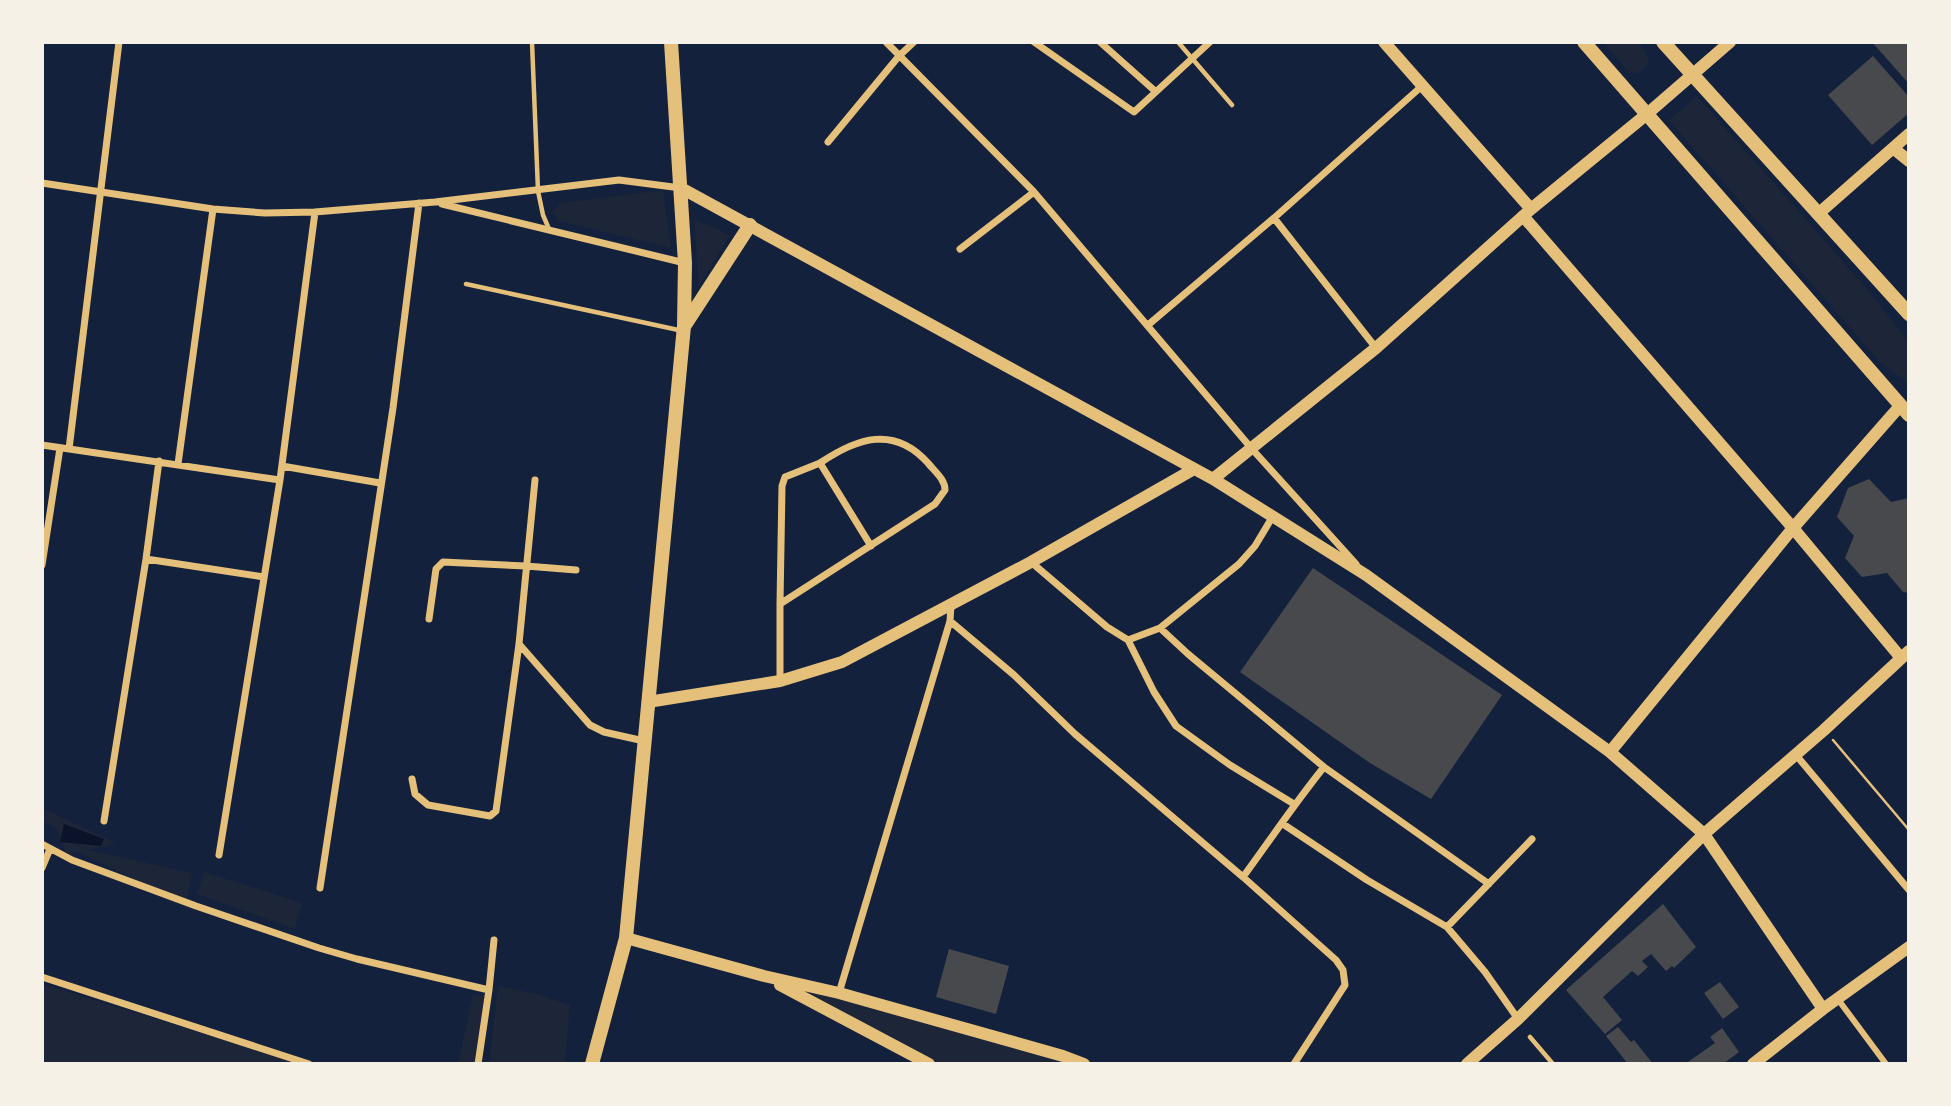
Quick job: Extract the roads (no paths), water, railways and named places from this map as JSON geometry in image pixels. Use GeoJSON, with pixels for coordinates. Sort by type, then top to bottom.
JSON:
{"type":"FeatureCollection","features":[{"type":"Feature","properties":{"kind":"main road"},"geometry":{"type":"LineString","coordinates":[[592,1064],[626,938],[684,329],[685,263],[671,42]]}},
{"type":"Feature","properties":{"kind":"main road"},"geometry":{"type":"LineString","coordinates":[[1584,42],[1905,410]]}},
{"type":"Feature","properties":{"kind":"main road"},"geometry":{"type":"LineString","coordinates":[[1663,42],[1909,314]]}},
{"type":"Feature","properties":{"kind":"main road"},"geometry":{"type":"LineString","coordinates":[[684,329],[750,225]]}},
{"type":"Feature","properties":{"kind":"street"},"geometry":{"type":"LineString","coordinates":[[42,565],[65,448],[102,192],[119,42]]}},
{"type":"Feature","properties":{"kind":"street"},"geometry":{"type":"LineString","coordinates":[[886,42],[1034,192],[1252,449],[1366,575]]}},
{"type":"Feature","properties":{"kind":"street"},"geometry":{"type":"LineString","coordinates":[[828,142],[899,56],[914,42]]}},
{"type":"Feature","properties":{"kind":"street"},"geometry":{"type":"LineString","coordinates":[[1034,42],[1132,111],[1210,42]]}},
{"type":"Feature","properties":{"kind":"street"},"geometry":{"type":"LineString","coordinates":[[1100,42],[1155,91]]}},
{"type":"Feature","properties":{"kind":"street"},"geometry":{"type":"LineString","coordinates":[[1384,42],[1793,528],[1905,654],[1824,730],[1704,834],[1518,1019],[1467,1064]]}},
{"type":"Feature","properties":{"kind":"street"},"geometry":{"type":"LineString","coordinates":[[1213,479],[1376,348],[1527,213],[1730,42]]}},
{"type":"Feature","properties":{"kind":"street"},"geometry":{"type":"LineString","coordinates":[[1148,326],[1422,86]]}},
{"type":"Feature","properties":{"kind":"street"},"geometry":{"type":"LineString","coordinates":[[1818,214],[1909,134]]}},
{"type":"Feature","properties":{"kind":"street"},"geometry":{"type":"LineString","coordinates":[[1893,148],[1909,161]]}},
{"type":"Feature","properties":{"kind":"street"},"geometry":{"type":"LineString","coordinates":[[42,183],[213,209],[265,213],[315,212],[435,202],[619,180],[681,188],[1213,479],[1366,575],[1610,752],[1704,834],[1823,1009]]}},
{"type":"Feature","properties":{"kind":"street"},"geometry":{"type":"LineString","coordinates":[[960,249],[1034,192]]}},
{"type":"Feature","properties":{"kind":"street"},"geometry":{"type":"LineString","coordinates":[[435,202],[685,263]]}},
{"type":"Feature","properties":{"kind":"street"},"geometry":{"type":"LineString","coordinates":[[320,888],[393,408],[419,203]]}},
{"type":"Feature","properties":{"kind":"street"},"geometry":{"type":"LineString","coordinates":[[178,464],[213,209]]}},
{"type":"Feature","properties":{"kind":"street"},"geometry":{"type":"LineString","coordinates":[[219,855],[282,466],[315,212]]}},
{"type":"Feature","properties":{"kind":"street"},"geometry":{"type":"LineString","coordinates":[[1274,218],[1376,348]]}},
{"type":"Feature","properties":{"kind":"street"},"geometry":{"type":"LineString","coordinates":[[1610,752],[1793,528],[1905,410]]}},
{"type":"Feature","properties":{"kind":"street"},"geometry":{"type":"LineString","coordinates":[[780,604],[935,504],[944,494],[945,483],[914,450],[890,439],[876,438],[850,445],[820,463],[785,477],[782,483],[780,604],[780,681]]}},
{"type":"Feature","properties":{"kind":"street"},"geometry":{"type":"LineString","coordinates":[[42,445],[279,480]]}},
{"type":"Feature","properties":{"kind":"street"},"geometry":{"type":"LineString","coordinates":[[104,821],[159,461]]}},
{"type":"Feature","properties":{"kind":"street"},"geometry":{"type":"LineString","coordinates":[[820,463],[871,546]]}},
{"type":"Feature","properties":{"kind":"street"},"geometry":{"type":"LineString","coordinates":[[282,466],[380,483]]}},
{"type":"Feature","properties":{"kind":"street"},"geometry":{"type":"LineString","coordinates":[[648,702],[780,681],[842,662],[1031,562],[1194,469]]}},
{"type":"Feature","properties":{"kind":"street"},"geometry":{"type":"LineString","coordinates":[[412,779],[415,794],[428,805],[490,816],[495,813],[519,644],[535,480]]}},
{"type":"Feature","properties":{"kind":"street"},"geometry":{"type":"LineString","coordinates":[[1128,640],[1160,628],[1239,564],[1255,546],[1273,516]]}},
{"type":"Feature","properties":{"kind":"street"},"geometry":{"type":"LineString","coordinates":[[146,559],[264,576]]}},
{"type":"Feature","properties":{"kind":"street"},"geometry":{"type":"LineString","coordinates":[[429,619],[436,569],[443,562],[576,570]]}},
{"type":"Feature","properties":{"kind":"street"},"geometry":{"type":"LineString","coordinates":[[1031,562],[1107,627],[1128,640],[1154,692],[1176,726],[1230,765],[1294,804]]}},
{"type":"Feature","properties":{"kind":"street"},"geometry":{"type":"LineString","coordinates":[[839,993],[950,621],[951,604]]}},
{"type":"Feature","properties":{"kind":"street"},"geometry":{"type":"LineString","coordinates":[[950,621],[1014,675],[1075,734],[1336,960],[1345,977],[1341,995],[1294,1064]]}},
{"type":"Feature","properties":{"kind":"street"},"geometry":{"type":"LineString","coordinates":[[1160,628],[1324,768],[1489,884]]}},
{"type":"Feature","properties":{"kind":"street"},"geometry":{"type":"LineString","coordinates":[[519,644],[590,725],[604,732],[644,741]]}},
{"type":"Feature","properties":{"kind":"street"},"geometry":{"type":"LineString","coordinates":[[1796,755],[1909,890]]}},
{"type":"Feature","properties":{"kind":"street"},"geometry":{"type":"LineString","coordinates":[[1243,877],[1283,824],[1294,804],[1324,768]]}},
{"type":"Feature","properties":{"kind":"street"},"geometry":{"type":"LineString","coordinates":[[1283,824],[1367,880],[1447,928],[1485,972],[1518,1019]]}},
{"type":"Feature","properties":{"kind":"street"},"geometry":{"type":"LineString","coordinates":[[1447,928],[1532,839]]}},
{"type":"Feature","properties":{"kind":"street"},"geometry":{"type":"LineString","coordinates":[[42,844],[72,860],[319,948],[489,990]]}},
{"type":"Feature","properties":{"kind":"street"},"geometry":{"type":"LineString","coordinates":[[42,868],[50,849]]}},
{"type":"Feature","properties":{"kind":"street"},"geometry":{"type":"LineString","coordinates":[[626,938],[764,976],[839,993],[1084,1064]]}},
{"type":"Feature","properties":{"kind":"street"},"geometry":{"type":"LineString","coordinates":[[478,1064],[494,940]]}},
{"type":"Feature","properties":{"kind":"street"},"geometry":{"type":"LineString","coordinates":[[1753,1064],[1837,998],[1909,947]]}},
{"type":"Feature","properties":{"kind":"street"},"geometry":{"type":"LineString","coordinates":[[764,976],[915,1060],[929,1064]]}},
{"type":"Feature","properties":{"kind":"street"},"geometry":{"type":"LineString","coordinates":[[42,977],[309,1064]]}},
{"type":"Feature","properties":{"kind":"street"},"geometry":{"type":"LineString","coordinates":[[1837,998],[1886,1064]]}},
{"type":"Feature","properties":{"kind":"lane"},"geometry":{"type":"LineString","coordinates":[[532,42],[538,191],[549,230]]}},
{"type":"Feature","properties":{"kind":"lane"},"geometry":{"type":"LineString","coordinates":[[1178,42],[1232,105]]}},
{"type":"Feature","properties":{"kind":"lane"},"geometry":{"type":"LineString","coordinates":[[466,284],[684,329]]}},
{"type":"Feature","properties":{"kind":"lane"},"geometry":{"type":"LineString","coordinates":[[1530,1037],[1553,1064]]}}]}
